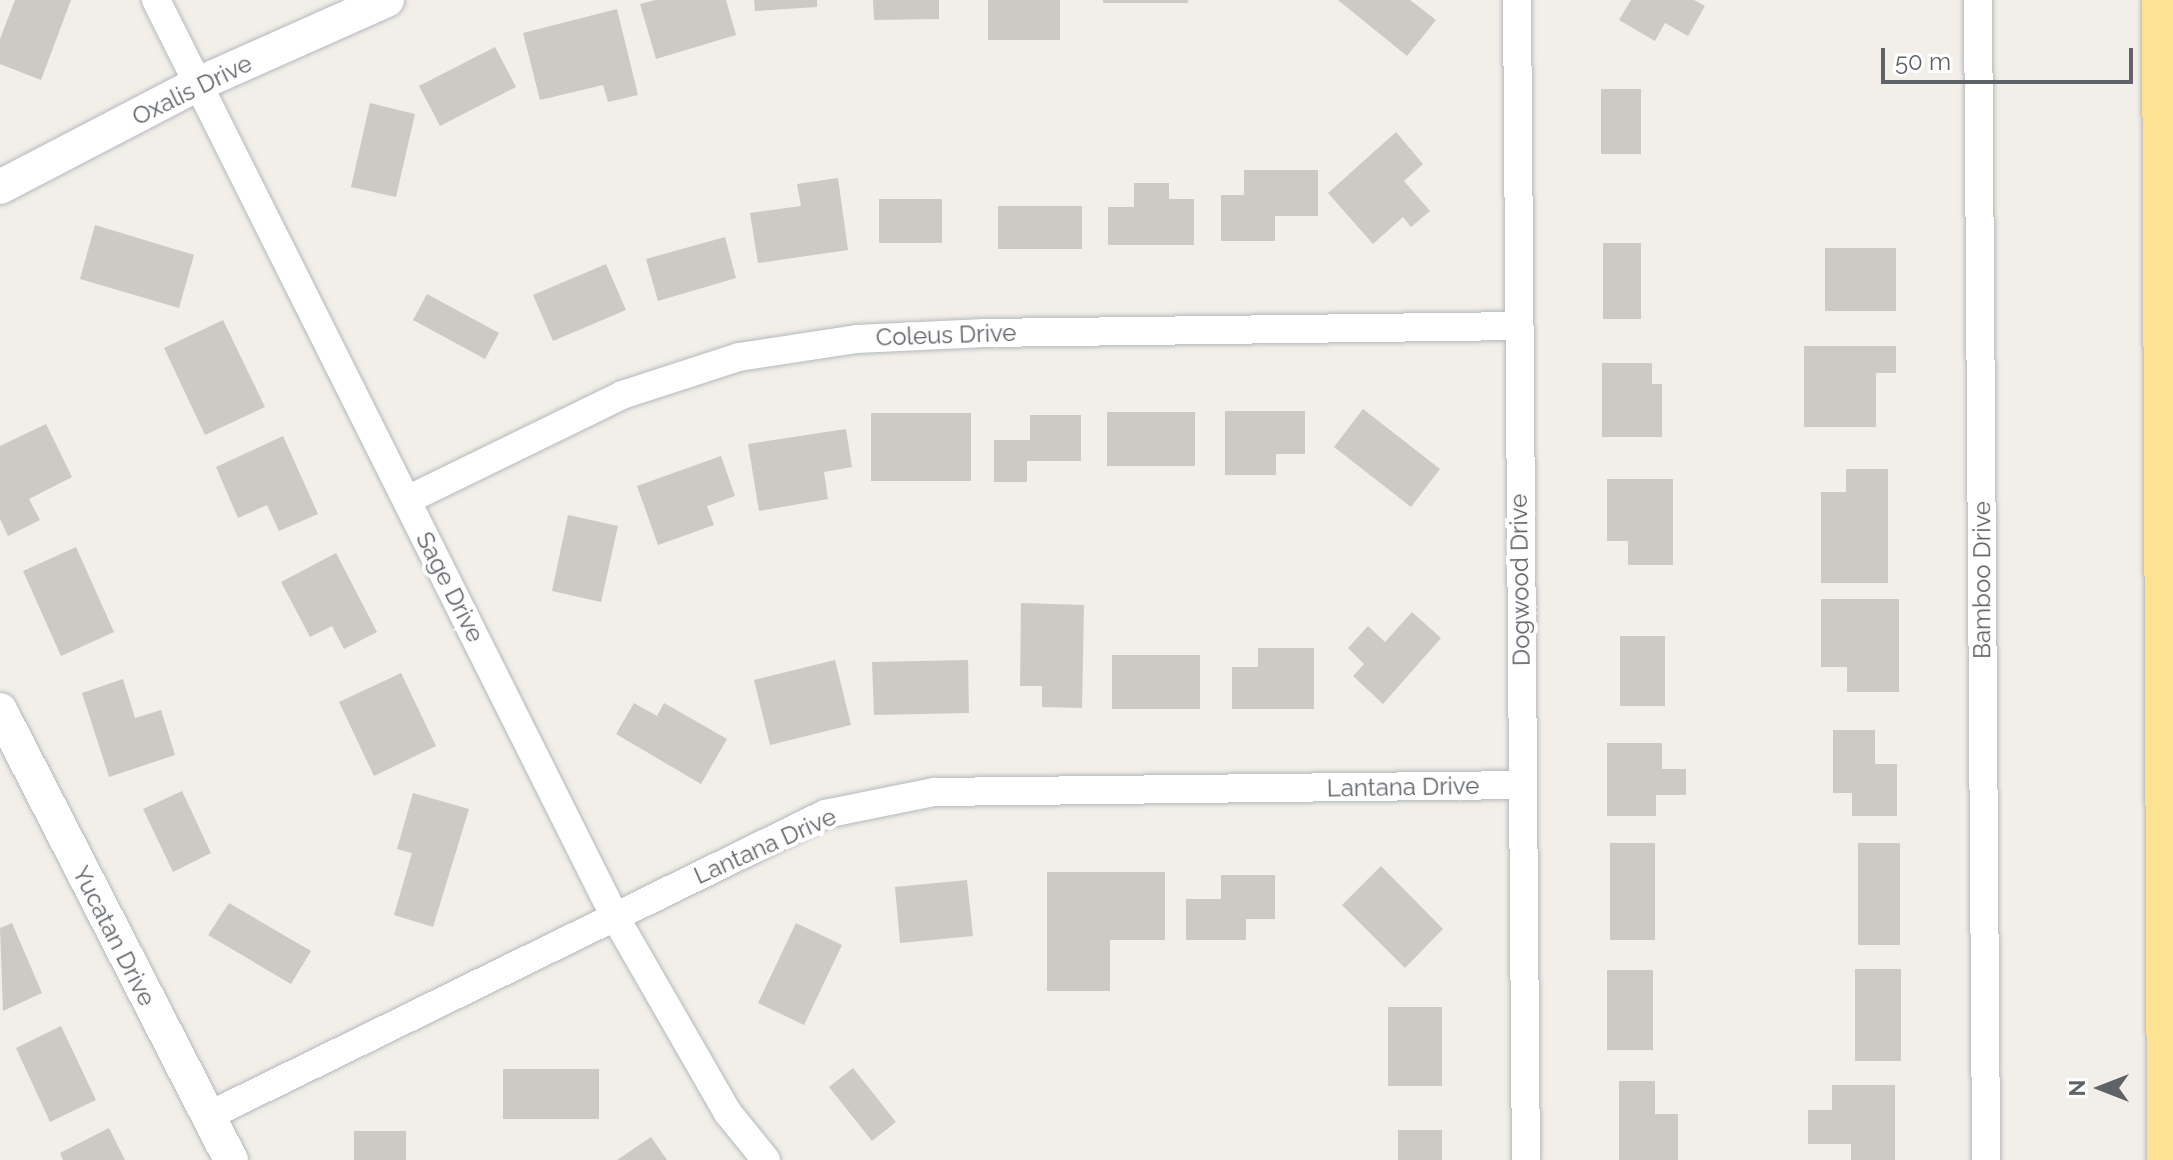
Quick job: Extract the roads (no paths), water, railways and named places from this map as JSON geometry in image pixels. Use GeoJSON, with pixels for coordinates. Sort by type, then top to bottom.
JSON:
{"type":"FeatureCollection","features":[{"type":"Feature","properties":{"kind":"highway"},"geometry":{"type":"LineString","coordinates":[[2164,0],[2169,1160]]}},
{"type":"Feature","properties":{"kind":"street","name":"Sage Drive"},"geometry":{"type":"LineString","coordinates":[[156,0],[614,915],[728,1113],[766,1160]]}},
{"type":"Feature","properties":{"kind":"street","name":"Oxalis Drive"},"geometry":{"type":"LineString","coordinates":[[0,187],[198,84],[387,0]]}},
{"type":"Feature","properties":{"kind":"street","name":"Dogwood Drive"},"geometry":{"type":"LineString","coordinates":[[1517,0],[1517,326],[1526,1160]]}},
{"type":"Feature","properties":{"kind":"street","name":"Bamboo Drive"},"geometry":{"type":"LineString","coordinates":[[1978,0],[1986,1160]]}},
{"type":"Feature","properties":{"kind":"street","name":"Coleus Drive"},"geometry":{"type":"LineString","coordinates":[[407,500],[622,395],[739,357],[857,339],[985,333],[1517,326]]}},
{"type":"Feature","properties":{"kind":"street","name":"Yucatan Drive"},"geometry":{"type":"LineString","coordinates":[[0,710],[206,1117],[231,1160]]}},
{"type":"Feature","properties":{"kind":"street","name":"Lantana Drive"},"geometry":{"type":"LineString","coordinates":[[206,1117],[825,814],[934,792],[1522,785]]}}]}
